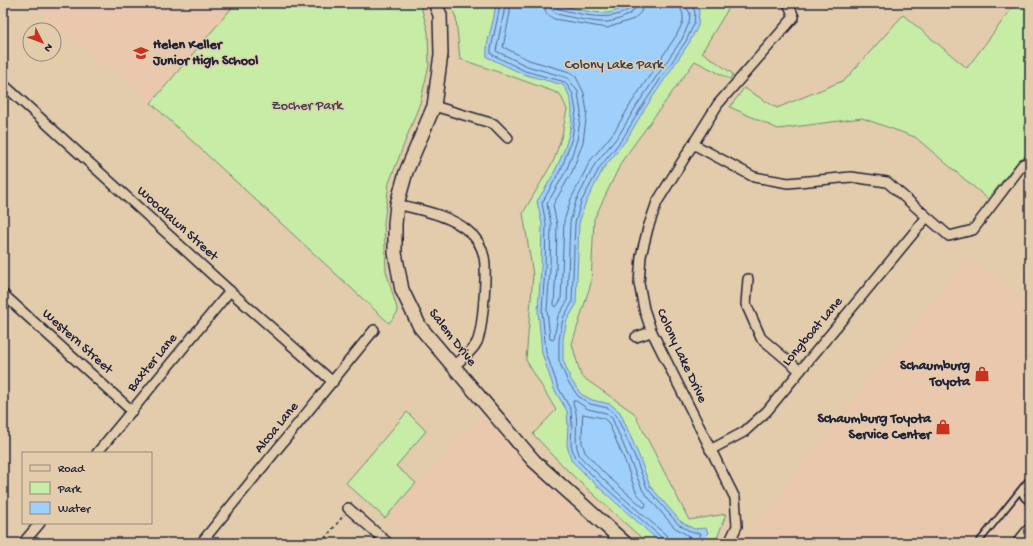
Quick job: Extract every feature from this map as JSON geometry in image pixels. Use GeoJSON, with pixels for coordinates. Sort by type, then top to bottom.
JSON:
{"type":"FeatureCollection","features":[{"type":"Feature","properties":{"kind":"main road"},"geometry":{"type":"LineString","coordinates":[[1021,543],[1030,532]]}},
{"type":"Feature","properties":{"kind":"street","name":"Salem Drive"},"geometry":{"type":"LineString","coordinates":[[435,3],[440,15],[441,54],[434,106],[406,172],[397,204],[395,253],[402,290],[420,327],[534,461],[625,543]]}},
{"type":"Feature","properties":{"kind":"street","name":"Colony Lake Drive"},"geometry":{"type":"LineString","coordinates":[[729,543],[737,526],[735,498],[651,332],[644,309],[639,283],[641,256],[648,228],[657,202],[718,104],[794,17],[788,3]]}},
{"type":"Feature","properties":{"kind":"street","name":"Woodlawn Street"},"geometry":{"type":"LineString","coordinates":[[3,84],[230,291],[333,382]]}},
{"type":"Feature","properties":{"kind":"street"},"geometry":{"type":"LineString","coordinates":[[434,106],[494,124],[508,138]]}},
{"type":"Feature","properties":{"kind":"street"},"geometry":{"type":"LineString","coordinates":[[693,144],[754,177],[788,183],[851,177],[887,182],[926,218],[949,236],[974,230],[1023,164],[1030,162]]}},
{"type":"Feature","properties":{"kind":"street"},"geometry":{"type":"LineString","coordinates":[[397,204],[457,223],[470,232],[482,252],[485,269],[479,334],[473,349],[454,366]]}},
{"type":"Feature","properties":{"kind":"street","name":"Longboat Lane"},"geometry":{"type":"LineString","coordinates":[[710,450],[744,432],[767,411],[799,370],[926,218]]}},
{"type":"Feature","properties":{"kind":"street"},"geometry":{"type":"LineString","coordinates":[[748,279],[746,304],[761,338],[799,370]]}},
{"type":"Feature","properties":{"kind":"street","name":"Baxter Lane"},"geometry":{"type":"LineString","coordinates":[[98,452],[230,291]]}},
{"type":"Feature","properties":{"kind":"street","name":"Western Street"},"geometry":{"type":"LineString","coordinates":[[3,294],[132,410]]}},
{"type":"Feature","properties":{"kind":"street","name":"Alcoa Lane"},"geometry":{"type":"LineString","coordinates":[[201,543],[374,330]]}},
{"type":"Feature","properties":{"kind":"street"},"geometry":{"type":"LineString","coordinates":[[636,337],[651,332]]}},
{"type":"Feature","properties":{"kind":"street"},"geometry":{"type":"LineString","coordinates":[[349,508],[388,543]]}},
{"type":"Feature","properties":{"kind":"street"},"geometry":{"type":"LineString","coordinates":[[23,543],[39,524]]}},
{"type":"Feature","properties":{"kind":"lane"},"geometry":{"type":"LineString","coordinates":[[978,543],[1030,478]]}},
{"type":"Feature","properties":{"kind":"lane"},"geometry":{"type":"LineString","coordinates":[[1020,491],[1030,491]]}},
{"type":"Feature","properties":{"kind":"lane"},"geometry":{"type":"LineString","coordinates":[[1020,491],[1024,498],[1030,503]]}},
{"type":"Feature","properties":{"kind":"path"},"geometry":{"type":"LineString","coordinates":[[321,543],[349,508]]}},
{"type":"Feature","properties":{"kind":"shaded area","name":"Helen Keller Junior High School"},"geometry":{"type":"Polygon","coordinates":[[[26,3],[236,3],[151,103],[62,32],[62,22],[50,22],[26,3]]]}},
{"type":"Feature","properties":{"kind":"shaded area"},"geometry":{"type":"Polygon","coordinates":[[[968,257],[1030,302],[1030,499],[995,543],[740,543],[968,257]]]}},
{"type":"Feature","properties":{"kind":"shaded area"},"geometry":{"type":"Polygon","coordinates":[[[481,416],[564,501],[609,543],[413,543],[387,520],[481,416]]]}},
{"type":"Feature","properties":{"kind":"green space","name":"Zocher Park"},"geometry":{"type":"Polygon","coordinates":[[[236,3],[420,3],[428,32],[429,65],[420,103],[389,183],[384,223],[386,271],[398,312],[389,323],[151,103],[236,3]]]}},
{"type":"Feature","properties":{"kind":"green space","name":"Colony Lake Park"},"geometry":{"type":"Polygon","coordinates":[[[450,3],[731,4],[702,52],[733,74],[730,79],[695,61],[622,161],[594,219],[591,283],[572,344],[581,376],[634,413],[689,520],[726,514],[718,536],[712,543],[647,543],[570,473],[533,434],[556,410],[526,360],[533,275],[523,213],[554,160],[562,135],[567,109],[560,94],[460,59],[456,18],[450,3]]]}},
{"type":"Feature","properties":{"kind":"green space"},"geometry":{"type":"Polygon","coordinates":[[[1016,3],[1030,3],[1030,153],[1019,160],[988,199],[915,137],[862,118],[778,129],[730,107],[744,88],[777,108],[845,80],[903,15],[967,68],[1016,3]]]}},
{"type":"Feature","properties":{"kind":"green space"},"geometry":{"type":"Polygon","coordinates":[[[407,412],[426,431],[396,466],[416,483],[385,518],[346,483],[407,412]]]}},
{"type":"Feature","properties":{"kind":"water","name":"Colony Lake Park"},"geometry":{"type":"Polygon","coordinates":[[[495,3],[555,3],[573,8],[603,13],[616,11],[630,3],[694,3],[699,10],[698,26],[689,43],[644,110],[626,140],[603,169],[585,204],[579,223],[576,305],[567,320],[563,339],[563,360],[571,380],[581,394],[592,400],[610,404],[620,412],[650,486],[680,521],[694,529],[706,528],[708,533],[701,543],[661,543],[594,483],[571,460],[567,445],[567,411],[554,389],[542,353],[538,310],[542,224],[537,201],[551,179],[564,150],[569,136],[572,108],[569,95],[563,85],[523,74],[487,57],[495,3]]]}},
{"type":"Feature","properties":{"kind":"place","name":"Helen Keller Junior High School"},"geometry":{"type":"Point","coordinates":[141,53]}},
{"type":"Feature","properties":{"kind":"place","name":"Schaumburg Toyota"},"geometry":{"type":"Point","coordinates":[982,374]}},
{"type":"Feature","properties":{"kind":"place","name":"Schaumburg Toyota Service Center"},"geometry":{"type":"Point","coordinates":[943,427]}}]}
